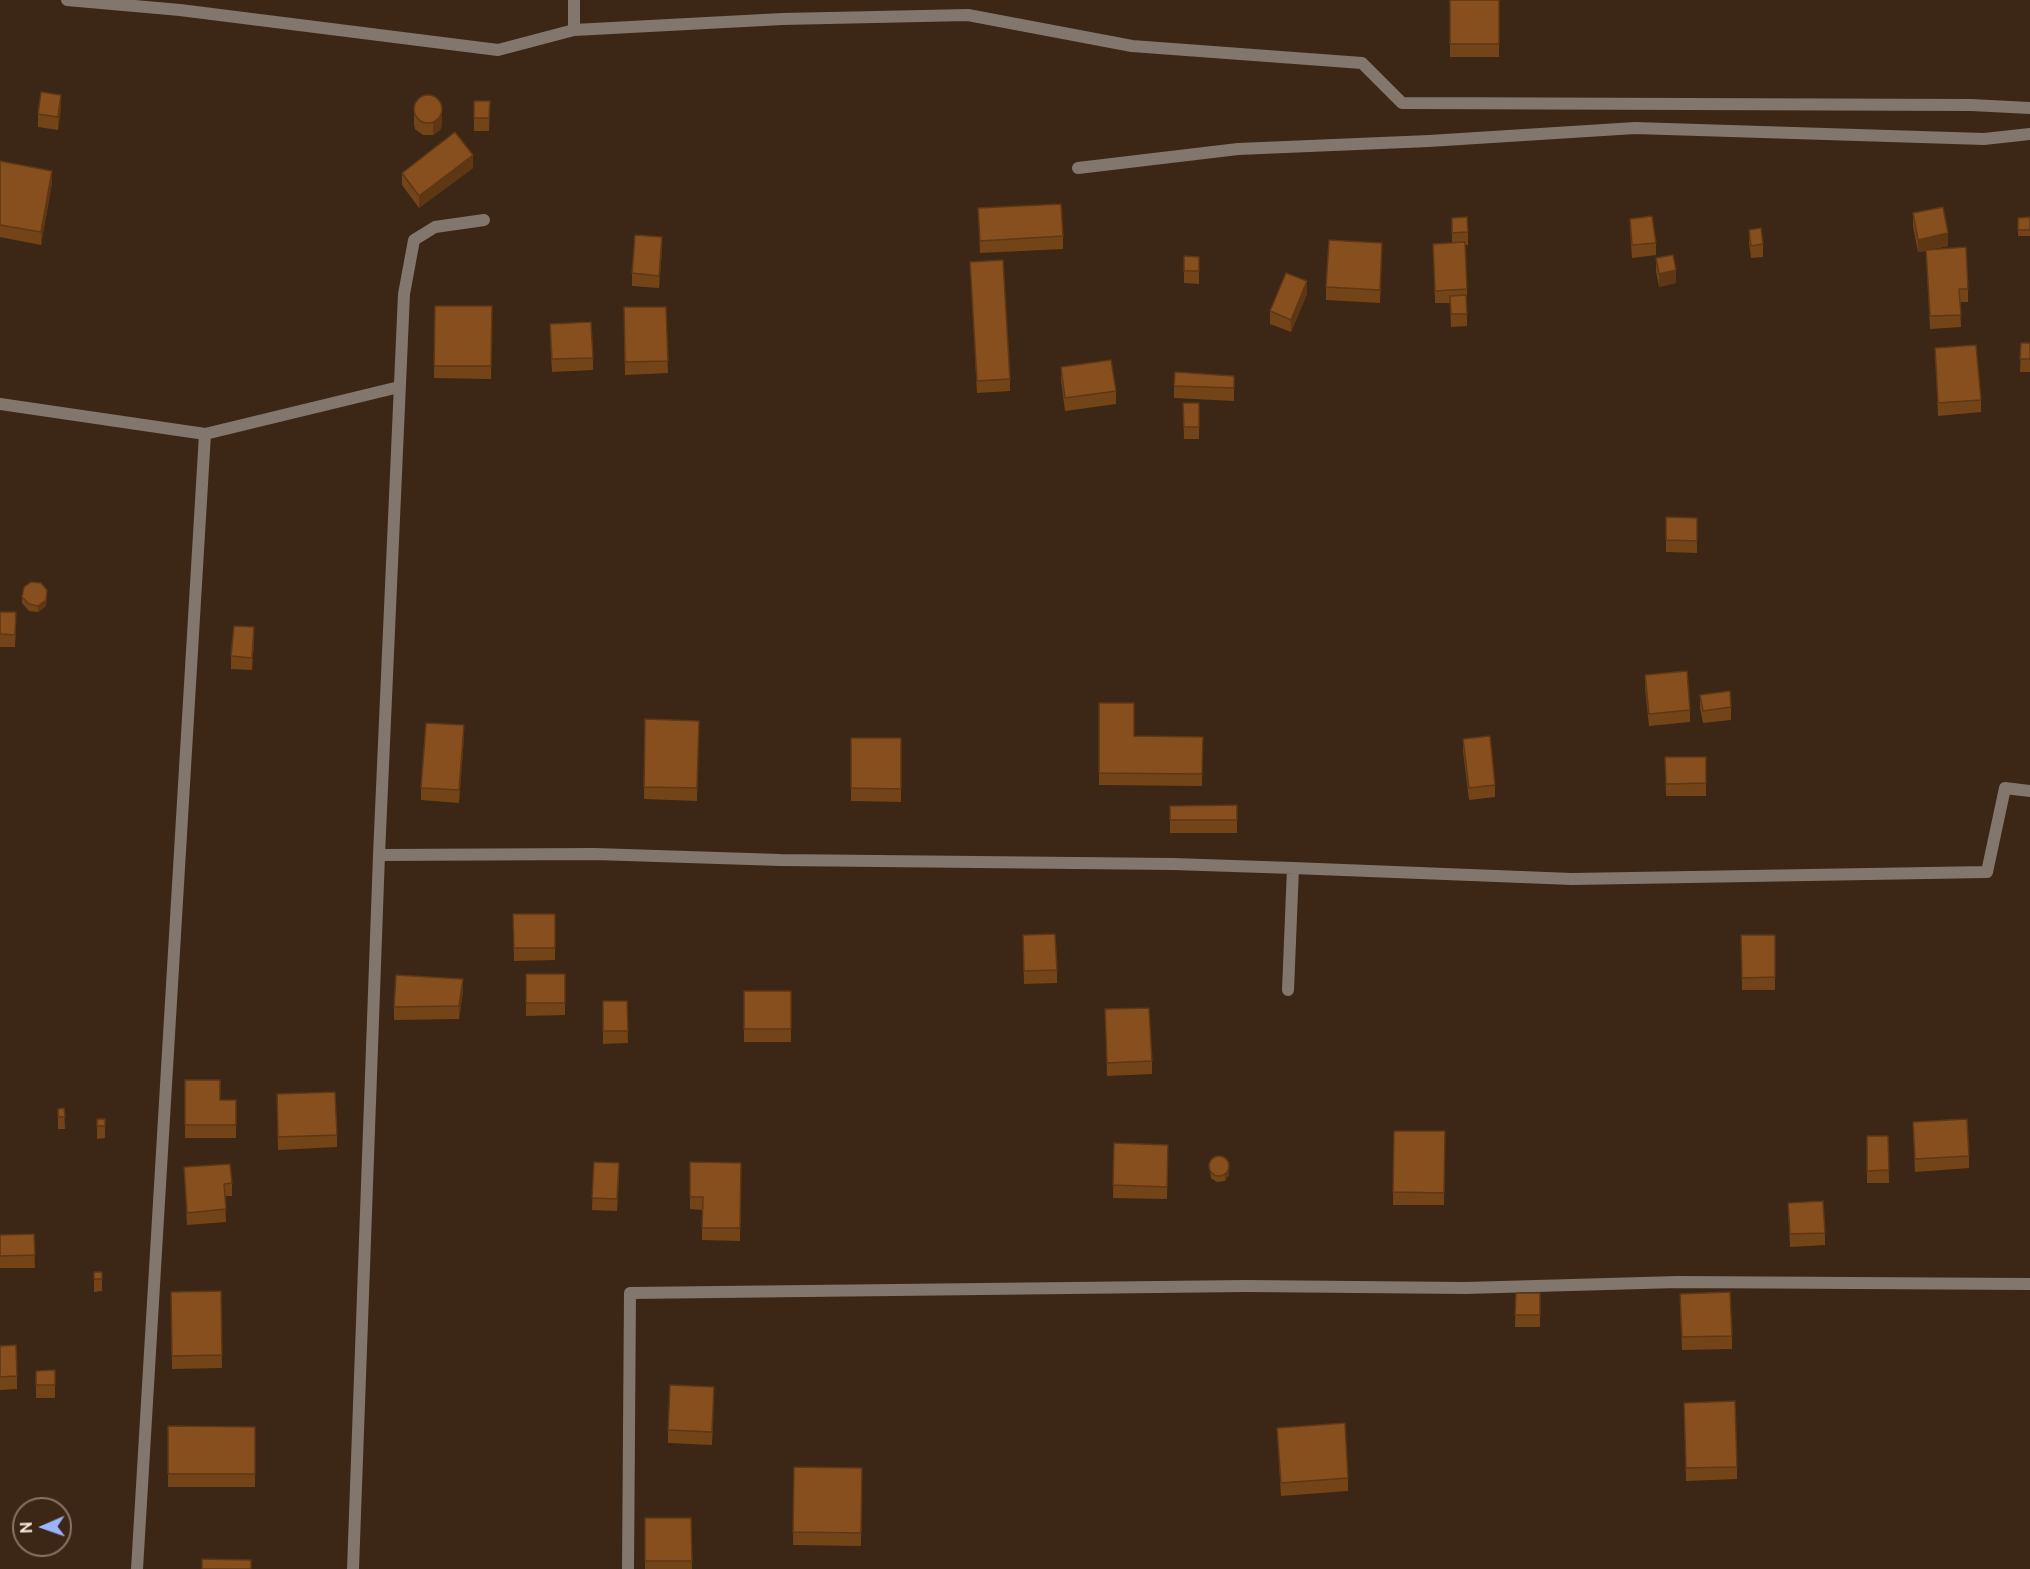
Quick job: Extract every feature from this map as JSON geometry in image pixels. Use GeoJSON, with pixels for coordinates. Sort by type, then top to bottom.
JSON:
{"type":"FeatureCollection","features":[{"type":"Feature","properties":{"kind":"street"},"geometry":{"type":"LineString","coordinates":[[67,0],[192,11],[498,50],[574,30],[782,19],[968,15],[1132,46],[1362,63],[1402,103],[1971,105],[2030,108]]}},
{"type":"Feature","properties":{"kind":"street"},"geometry":{"type":"LineString","coordinates":[[574,0],[574,30]]}},
{"type":"Feature","properties":{"kind":"street"},"geometry":{"type":"LineString","coordinates":[[1078,168],[1238,148],[1429,141],[1635,128],[1984,139],[2030,134]]}},
{"type":"Feature","properties":{"kind":"street"},"geometry":{"type":"LineString","coordinates":[[353,1569],[379,855],[404,294],[414,240],[435,227],[484,220]]}},
{"type":"Feature","properties":{"kind":"street"},"geometry":{"type":"LineString","coordinates":[[0,404],[205,434],[399,387]]}},
{"type":"Feature","properties":{"kind":"street"},"geometry":{"type":"LineString","coordinates":[[137,1569],[205,434]]}},
{"type":"Feature","properties":{"kind":"street"},"geometry":{"type":"LineString","coordinates":[[379,855],[595,854],[780,860],[1173,864],[1572,879],[1987,872],[2005,788],[2030,791]]}},
{"type":"Feature","properties":{"kind":"street"},"geometry":{"type":"LineString","coordinates":[[1288,990],[1293,868]]}},
{"type":"Feature","properties":{"kind":"street"},"geometry":{"type":"LineString","coordinates":[[628,1569],[630,1293],[1246,1286],[1465,1288],[1678,1282],[2030,1284]]}},
{"type":"Feature","properties":{"kind":"building"},"geometry":{"type":"Polygon","coordinates":[[[1450,0],[1499,0],[1499,44],[1450,44],[1450,0]]]}},
{"type":"Feature","properties":{"kind":"building"},"geometry":{"type":"Polygon","coordinates":[[[41,92],[61,95],[58,117],[38,114],[41,92]]]}},
{"type":"Feature","properties":{"kind":"building"},"geometry":{"type":"Polygon","coordinates":[[[428,95],[438,99],[442,109],[438,119],[428,123],[418,119],[414,109],[418,99],[428,95]]]}},
{"type":"Feature","properties":{"kind":"building"},"geometry":{"type":"Polygon","coordinates":[[[474,101],[490,101],[489,118],[474,118],[474,101]]]}},
{"type":"Feature","properties":{"kind":"building"},"geometry":{"type":"Polygon","coordinates":[[[455,132],[473,155],[419,196],[402,173],[455,132]]]}},
{"type":"Feature","properties":{"kind":"building"},"geometry":{"type":"Polygon","coordinates":[[[0,161],[52,171],[41,232],[0,225],[0,161]]]}},
{"type":"Feature","properties":{"kind":"building"},"geometry":{"type":"Polygon","coordinates":[[[1061,204],[1063,236],[980,241],[978,208],[1061,204]]]}},
{"type":"Feature","properties":{"kind":"building"},"geometry":{"type":"Polygon","coordinates":[[[1943,207],[1948,233],[1918,240],[1913,213],[1943,207]]]}},
{"type":"Feature","properties":{"kind":"building"},"geometry":{"type":"Polygon","coordinates":[[[1652,216],[1656,243],[1632,245],[1630,219],[1652,216]]]}},
{"type":"Feature","properties":{"kind":"building"},"geometry":{"type":"Polygon","coordinates":[[[1467,217],[1468,232],[1452,233],[1452,218],[1467,217]]]}},
{"type":"Feature","properties":{"kind":"building"},"geometry":{"type":"Polygon","coordinates":[[[2030,217],[2030,230],[2018,230],[2018,218],[2030,217]]]}},
{"type":"Feature","properties":{"kind":"building"},"geometry":{"type":"Polygon","coordinates":[[[1761,228],[1763,244],[1751,246],[1749,230],[1761,228]]]}},
{"type":"Feature","properties":{"kind":"building"},"geometry":{"type":"Polygon","coordinates":[[[635,235],[662,237],[659,276],[632,273],[635,235]]]}},
{"type":"Feature","properties":{"kind":"building"},"geometry":{"type":"Polygon","coordinates":[[[1329,240],[1382,243],[1380,290],[1326,287],[1329,240]]]}},
{"type":"Feature","properties":{"kind":"building"},"geometry":{"type":"Polygon","coordinates":[[[1465,242],[1467,289],[1435,291],[1433,244],[1465,242]]]}},
{"type":"Feature","properties":{"kind":"building"},"geometry":{"type":"Polygon","coordinates":[[[1966,247],[1968,289],[1959,289],[1961,315],[1930,316],[1926,250],[1966,247]]]}},
{"type":"Feature","properties":{"kind":"building"},"geometry":{"type":"Polygon","coordinates":[[[1673,255],[1676,270],[1659,274],[1656,258],[1673,255]]]}},
{"type":"Feature","properties":{"kind":"building"},"geometry":{"type":"Polygon","coordinates":[[[1184,256],[1199,257],[1199,271],[1184,271],[1184,256]]]}},
{"type":"Feature","properties":{"kind":"building"},"geometry":{"type":"Polygon","coordinates":[[[1003,260],[1010,379],[977,381],[970,262],[1003,260]]]}},
{"type":"Feature","properties":{"kind":"building"},"geometry":{"type":"Polygon","coordinates":[[[1286,273],[1307,281],[1291,320],[1270,311],[1286,273]]]}},
{"type":"Feature","properties":{"kind":"building"},"geometry":{"type":"Polygon","coordinates":[[[1466,295],[1467,314],[1451,314],[1450,296],[1466,295]]]}},
{"type":"Feature","properties":{"kind":"building"},"geometry":{"type":"Polygon","coordinates":[[[435,306],[492,306],[491,366],[434,366],[435,306]]]}},
{"type":"Feature","properties":{"kind":"building"},"geometry":{"type":"Polygon","coordinates":[[[624,307],[666,307],[668,361],[625,362],[624,307]]]}},
{"type":"Feature","properties":{"kind":"building"},"geometry":{"type":"Polygon","coordinates":[[[591,322],[593,358],[552,359],[550,324],[591,322]]]}},
{"type":"Feature","properties":{"kind":"building"},"geometry":{"type":"Polygon","coordinates":[[[2021,343],[2030,343],[2030,359],[2020,359],[2021,343]]]}},
{"type":"Feature","properties":{"kind":"building"},"geometry":{"type":"Polygon","coordinates":[[[1976,345],[1981,400],[1938,403],[1935,348],[1976,345]]]}},
{"type":"Feature","properties":{"kind":"building"},"geometry":{"type":"Polygon","coordinates":[[[1111,360],[1116,391],[1065,398],[1061,367],[1111,360]]]}},
{"type":"Feature","properties":{"kind":"building"},"geometry":{"type":"Polygon","coordinates":[[[1175,372],[1234,376],[1234,388],[1174,386],[1175,372]]]}},
{"type":"Feature","properties":{"kind":"building"},"geometry":{"type":"Polygon","coordinates":[[[1183,403],[1199,403],[1199,427],[1184,427],[1183,403]]]}},
{"type":"Feature","properties":{"kind":"building"},"geometry":{"type":"Polygon","coordinates":[[[1666,517],[1697,518],[1697,541],[1666,540],[1666,517]]]}},
{"type":"Feature","properties":{"kind":"building"},"geometry":{"type":"Polygon","coordinates":[[[31,582],[41,583],[47,590],[46,600],[38,606],[29,604],[22,597],[24,587],[31,582]]]}},
{"type":"Feature","properties":{"kind":"building"},"geometry":{"type":"Polygon","coordinates":[[[0,612],[16,612],[15,635],[0,634],[0,612]]]}},
{"type":"Feature","properties":{"kind":"building"},"geometry":{"type":"Polygon","coordinates":[[[234,626],[254,627],[252,658],[231,656],[234,626]]]}},
{"type":"Feature","properties":{"kind":"building"},"geometry":{"type":"Polygon","coordinates":[[[1687,671],[1690,710],[1649,714],[1645,675],[1687,671]]]}},
{"type":"Feature","properties":{"kind":"building"},"geometry":{"type":"Polygon","coordinates":[[[1730,691],[1731,707],[1703,711],[1700,695],[1730,691]]]}},
{"type":"Feature","properties":{"kind":"building"},"geometry":{"type":"Polygon","coordinates":[[[1099,703],[1134,703],[1134,736],[1203,737],[1202,774],[1099,773],[1099,703]]]}},
{"type":"Feature","properties":{"kind":"building"},"geometry":{"type":"Polygon","coordinates":[[[645,719],[699,721],[697,788],[644,787],[645,719]]]}},
{"type":"Feature","properties":{"kind":"building"},"geometry":{"type":"Polygon","coordinates":[[[426,723],[464,725],[459,790],[421,788],[426,723]]]}},
{"type":"Feature","properties":{"kind":"building"},"geometry":{"type":"Polygon","coordinates":[[[1490,736],[1495,785],[1469,788],[1463,739],[1490,736]]]}},
{"type":"Feature","properties":{"kind":"building"},"geometry":{"type":"Polygon","coordinates":[[[851,738],[901,738],[901,789],[851,788],[851,738]]]}},
{"type":"Feature","properties":{"kind":"building"},"geometry":{"type":"Polygon","coordinates":[[[1665,757],[1706,757],[1706,783],[1666,784],[1665,757]]]}},
{"type":"Feature","properties":{"kind":"building"},"geometry":{"type":"Polygon","coordinates":[[[1237,805],[1237,820],[1170,820],[1170,806],[1237,805]]]}},
{"type":"Feature","properties":{"kind":"building"},"geometry":{"type":"Polygon","coordinates":[[[513,914],[555,914],[555,948],[514,948],[513,914]]]}},
{"type":"Feature","properties":{"kind":"building"},"geometry":{"type":"Polygon","coordinates":[[[1055,934],[1057,970],[1024,971],[1023,935],[1055,934]]]}},
{"type":"Feature","properties":{"kind":"building"},"geometry":{"type":"Polygon","coordinates":[[[1741,935],[1775,935],[1775,977],[1742,978],[1741,935]]]}},
{"type":"Feature","properties":{"kind":"building"},"geometry":{"type":"Polygon","coordinates":[[[526,974],[565,974],[565,1003],[526,1003],[526,974]]]}},
{"type":"Feature","properties":{"kind":"building"},"geometry":{"type":"Polygon","coordinates":[[[396,975],[463,979],[459,1006],[394,1007],[396,975]]]}},
{"type":"Feature","properties":{"kind":"building"},"geometry":{"type":"Polygon","coordinates":[[[744,991],[791,991],[791,1029],[744,1029],[744,991]]]}},
{"type":"Feature","properties":{"kind":"building"},"geometry":{"type":"Polygon","coordinates":[[[603,1001],[627,1001],[628,1031],[603,1031],[603,1001]]]}},
{"type":"Feature","properties":{"kind":"building"},"geometry":{"type":"Polygon","coordinates":[[[1149,1008],[1152,1061],[1107,1063],[1105,1009],[1149,1008]]]}},
{"type":"Feature","properties":{"kind":"building"},"geometry":{"type":"Polygon","coordinates":[[[185,1080],[220,1080],[220,1100],[236,1100],[236,1125],[185,1125],[185,1080]]]}},
{"type":"Feature","properties":{"kind":"building"},"geometry":{"type":"Polygon","coordinates":[[[335,1092],[337,1135],[278,1137],[277,1094],[335,1092]]]}},
{"type":"Feature","properties":{"kind":"building"},"geometry":{"type":"Polygon","coordinates":[[[64,1108],[65,1117],[58,1117],[58,1109],[64,1108]]]}},
{"type":"Feature","properties":{"kind":"building"},"geometry":{"type":"Polygon","coordinates":[[[97,1119],[105,1119],[105,1126],[97,1126],[97,1119]]]}},
{"type":"Feature","properties":{"kind":"building"},"geometry":{"type":"Polygon","coordinates":[[[1967,1119],[1969,1156],[1915,1159],[1913,1122],[1967,1119]]]}},
{"type":"Feature","properties":{"kind":"building"},"geometry":{"type":"Polygon","coordinates":[[[1394,1131],[1445,1131],[1444,1193],[1393,1192],[1394,1131]]]}},
{"type":"Feature","properties":{"kind":"building"},"geometry":{"type":"Polygon","coordinates":[[[1867,1136],[1888,1136],[1889,1170],[1867,1171],[1867,1136]]]}},
{"type":"Feature","properties":{"kind":"building"},"geometry":{"type":"Polygon","coordinates":[[[1114,1143],[1168,1145],[1167,1187],[1113,1185],[1114,1143]]]}},
{"type":"Feature","properties":{"kind":"building"},"geometry":{"type":"Polygon","coordinates":[[[1219,1156],[1226,1159],[1229,1166],[1226,1173],[1219,1176],[1212,1173],[1209,1166],[1212,1159],[1219,1156]]]}},
{"type":"Feature","properties":{"kind":"building"},"geometry":{"type":"Polygon","coordinates":[[[594,1162],[619,1163],[617,1199],[592,1198],[594,1162]]]}},
{"type":"Feature","properties":{"kind":"building"},"geometry":{"type":"Polygon","coordinates":[[[690,1162],[741,1163],[740,1228],[702,1228],[703,1197],[690,1197],[690,1162]]]}},
{"type":"Feature","properties":{"kind":"building"},"geometry":{"type":"Polygon","coordinates":[[[230,1164],[232,1183],[224,1184],[226,1209],[187,1213],[184,1167],[230,1164]]]}},
{"type":"Feature","properties":{"kind":"building"},"geometry":{"type":"Polygon","coordinates":[[[1823,1201],[1825,1233],[1790,1234],[1788,1203],[1823,1201]]]}},
{"type":"Feature","properties":{"kind":"building"},"geometry":{"type":"Polygon","coordinates":[[[34,1234],[35,1255],[0,1256],[0,1235],[34,1234]]]}},
{"type":"Feature","properties":{"kind":"building"},"geometry":{"type":"Polygon","coordinates":[[[94,1272],[102,1272],[102,1279],[94,1279],[94,1272]]]}},
{"type":"Feature","properties":{"kind":"building"},"geometry":{"type":"Polygon","coordinates":[[[221,1291],[222,1355],[172,1356],[171,1292],[221,1291]]]}},
{"type":"Feature","properties":{"kind":"building"},"geometry":{"type":"Polygon","coordinates":[[[1730,1292],[1732,1336],[1682,1337],[1680,1294],[1730,1292]]]}},
{"type":"Feature","properties":{"kind":"building"},"geometry":{"type":"Polygon","coordinates":[[[1516,1293],[1540,1293],[1540,1315],[1515,1315],[1516,1293]]]}},
{"type":"Feature","properties":{"kind":"building"},"geometry":{"type":"Polygon","coordinates":[[[16,1345],[17,1376],[0,1377],[0,1346],[16,1345]]]}},
{"type":"Feature","properties":{"kind":"building"},"geometry":{"type":"Polygon","coordinates":[[[55,1370],[55,1385],[36,1385],[36,1371],[55,1370]]]}},
{"type":"Feature","properties":{"kind":"building"},"geometry":{"type":"Polygon","coordinates":[[[670,1385],[714,1387],[712,1432],[668,1430],[670,1385]]]}},
{"type":"Feature","properties":{"kind":"building"},"geometry":{"type":"Polygon","coordinates":[[[1735,1401],[1737,1467],[1686,1468],[1684,1403],[1735,1401]]]}},
{"type":"Feature","properties":{"kind":"building"},"geometry":{"type":"Polygon","coordinates":[[[1345,1423],[1348,1478],[1281,1483],[1277,1428],[1345,1423]]]}},
{"type":"Feature","properties":{"kind":"building"},"geometry":{"type":"Polygon","coordinates":[[[168,1426],[255,1427],[255,1474],[168,1474],[168,1426]]]}},
{"type":"Feature","properties":{"kind":"building"},"geometry":{"type":"Polygon","coordinates":[[[794,1467],[862,1468],[861,1533],[793,1532],[794,1467]]]}},
{"type":"Feature","properties":{"kind":"building"},"geometry":{"type":"Polygon","coordinates":[[[645,1518],[691,1518],[692,1561],[645,1561],[645,1518]]]}},
{"type":"Feature","properties":{"kind":"building"},"geometry":{"type":"Polygon","coordinates":[[[202,1559],[251,1560],[251,1569],[202,1569],[202,1559]]]}}]}
